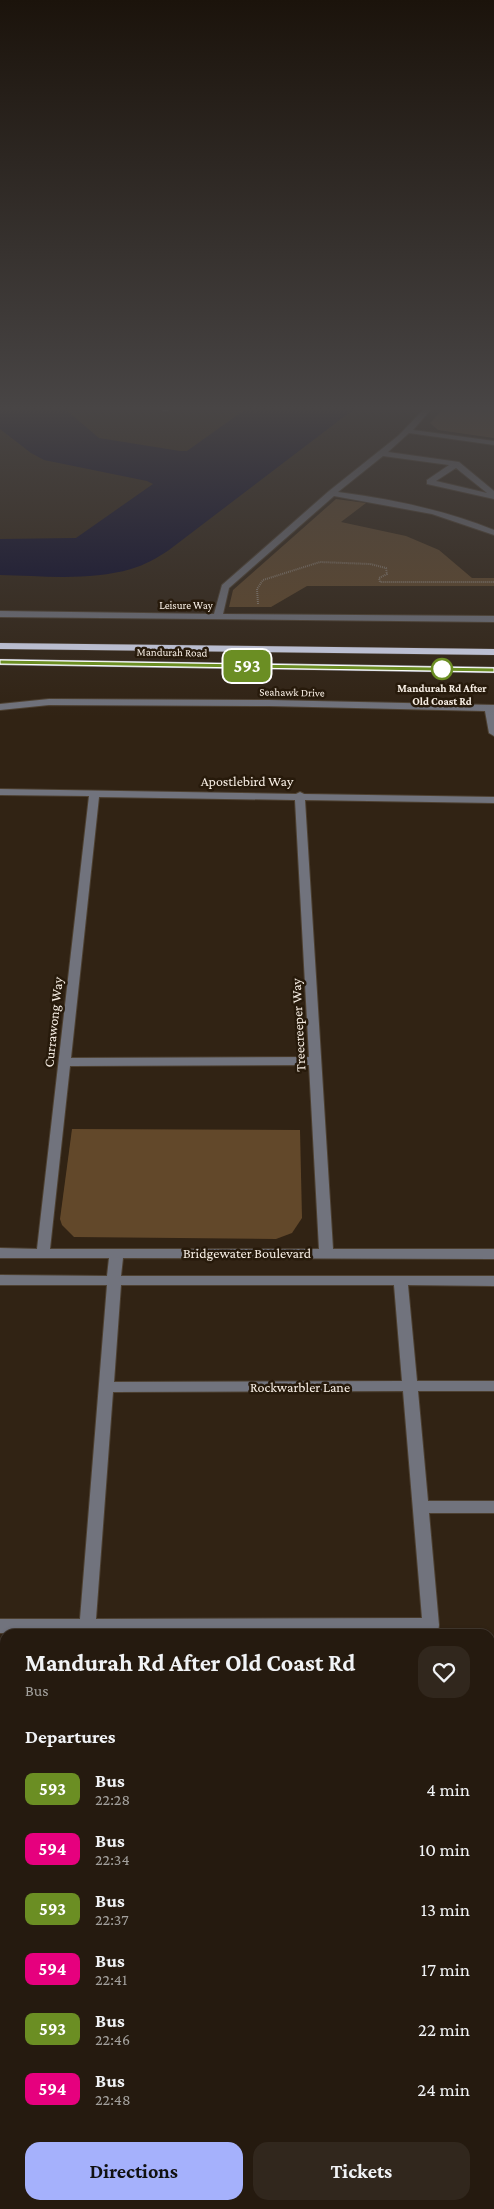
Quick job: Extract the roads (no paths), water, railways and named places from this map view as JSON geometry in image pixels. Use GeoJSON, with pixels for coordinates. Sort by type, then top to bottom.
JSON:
{"type":"FeatureCollection","features":[{"type":"Feature","properties":{"kind":"highway","name":"Mandurah Road"},"geometry":{"type":"LineString","coordinates":[[0,646],[494,652]]}},
{"type":"Feature","properties":{"kind":"highway","name":"Mandurah Road"},"geometry":{"type":"LineString","coordinates":[[0,662],[494,670]]}},
{"type":"Feature","properties":{"kind":"street","name":"Leisure Way"},"geometry":{"type":"LineString","coordinates":[[0,614],[218,616],[225,587],[314,509]]}},
{"type":"Feature","properties":{"kind":"street"},"geometry":{"type":"LineString","coordinates":[[424,509],[470,523],[494,534]]}},
{"type":"Feature","properties":{"kind":"street"},"geometry":{"type":"LineString","coordinates":[[218,616],[494,619]]}},
{"type":"Feature","properties":{"kind":"street","name":"Seahawk Drive"},"geometry":{"type":"LineString","coordinates":[[0,707],[15,704],[59,702],[278,703],[491,708]]}},
{"type":"Feature","properties":{"kind":"street"},"geometry":{"type":"LineString","coordinates":[[491,708],[494,733]]}},
{"type":"Feature","properties":{"kind":"street","name":"Apostlebird Way"},"geometry":{"type":"LineString","coordinates":[[0,792],[494,800]]}},
{"type":"Feature","properties":{"kind":"street","name":"Currawong Way"},"geometry":{"type":"LineString","coordinates":[[43,1253],[94,794]]}},
{"type":"Feature","properties":{"kind":"street","name":"Treecreeper Way"},"geometry":{"type":"LineString","coordinates":[[300,796],[326,1253]]}},
{"type":"Feature","properties":{"kind":"street"},"geometry":{"type":"LineString","coordinates":[[64,1062],[316,1061]]}},
{"type":"Feature","properties":{"kind":"street","name":"Bridgewater Boulevard"},"geometry":{"type":"LineString","coordinates":[[0,1253],[494,1254]]}},
{"type":"Feature","properties":{"kind":"street"},"geometry":{"type":"LineString","coordinates":[[87,1629],[116,1253]]}},
{"type":"Feature","properties":{"kind":"street","name":"Bridgewater Boulevard"},"geometry":{"type":"LineString","coordinates":[[0,1280],[494,1281]]}},
{"type":"Feature","properties":{"kind":"street"},"geometry":{"type":"LineString","coordinates":[[401,1281],[412,1387],[431,1629]]}},
{"type":"Feature","properties":{"kind":"street","name":"Rockwarbler Lane"},"geometry":{"type":"LineString","coordinates":[[106,1387],[494,1386]]}},
{"type":"Feature","properties":{"kind":"street"},"geometry":{"type":"LineString","coordinates":[[421,1507],[494,1507]]}},
{"type":"Feature","properties":{"kind":"street"},"geometry":{"type":"LineString","coordinates":[[0,1626],[65,1629]]}},
{"type":"Feature","properties":{"kind":"place","name":"Mandurah Rd After Old Coast Rd"},"geometry":{"type":"Point","coordinates":[442,669]}}]}
